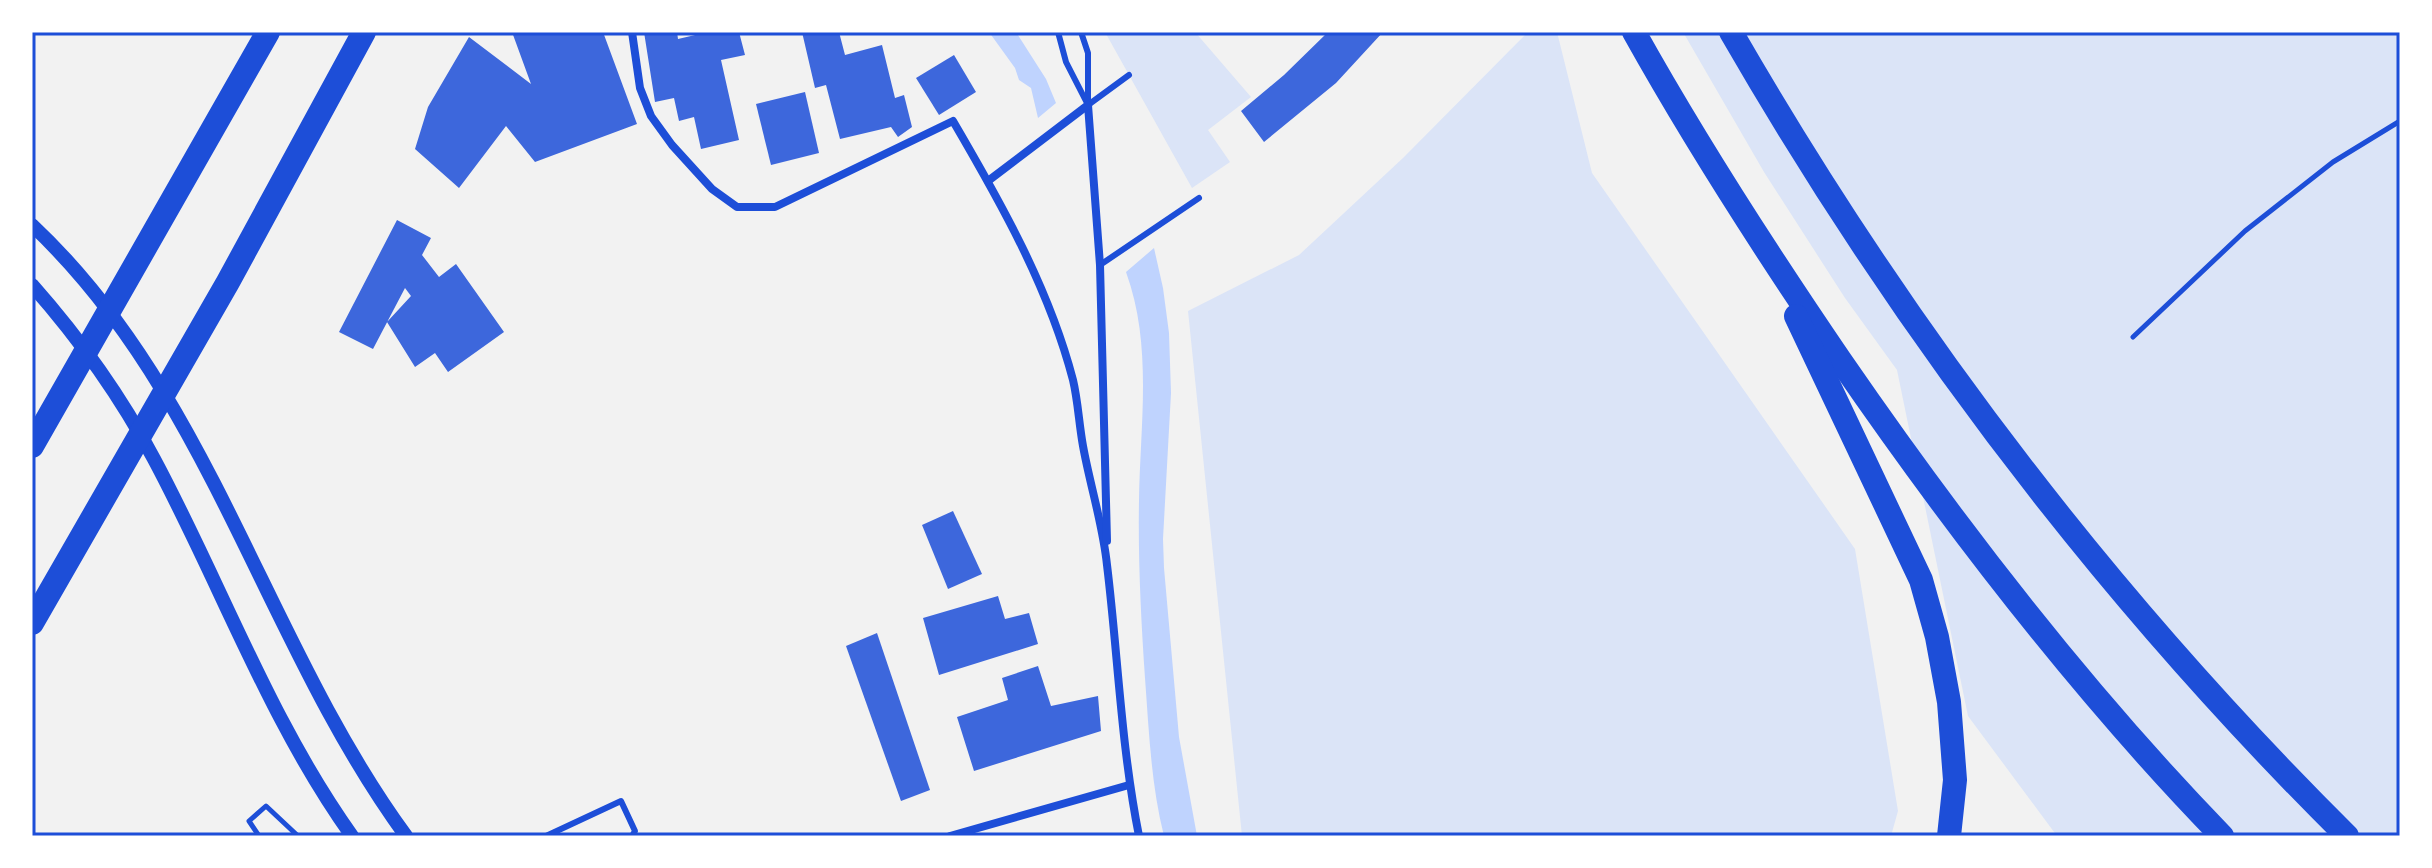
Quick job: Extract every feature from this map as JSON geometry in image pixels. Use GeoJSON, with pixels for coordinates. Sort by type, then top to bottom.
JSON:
{"type":"FeatureCollection","features":[{"type":"Feature","properties":{"kind":"highway"},"geometry":{"type":"LineString","coordinates":[[32,446],[268,32]]}},
{"type":"Feature","properties":{"kind":"highway"},"geometry":{"type":"LineString","coordinates":[[32,623],[228,282],[364,32]]}},
{"type":"Feature","properties":{"kind":"highway"},"geometry":{"type":"LineString","coordinates":[[1634,32],[1702,151],[1764,249],[1909,460],[2054,646],[2222,836]]}},
{"type":"Feature","properties":{"kind":"highway"},"geometry":{"type":"LineString","coordinates":[[1731,32],[1783,121],[1870,257],[2019,464],[2141,614],[2245,730],[2347,836]]}},
{"type":"Feature","properties":{"kind":"highway"},"geometry":{"type":"LineString","coordinates":[[1764,249],[1921,580],[1937,637],[1949,702],[1955,780],[1949,836]]}},
{"type":"Feature","properties":{"kind":"street"},"geometry":{"type":"LineString","coordinates":[[632,32],[640,88],[651,116],[672,145],[712,189],[737,207],[775,207],[953,121],[1023,248],[1057,331],[1073,381],[1107,562]]}},
{"type":"Feature","properties":{"kind":"street"},"geometry":{"type":"LineString","coordinates":[[988,181],[1088,105]]}},
{"type":"Feature","properties":{"kind":"street"},"geometry":{"type":"LineString","coordinates":[[1088,105],[1100,265],[1107,562],[1129,785],[1139,836]]}},
{"type":"Feature","properties":{"kind":"street"},"geometry":{"type":"LineString","coordinates":[[32,225],[65,256],[129,337],[190,433],[303,665],[374,793],[406,836]]}},
{"type":"Feature","properties":{"kind":"street"},"geometry":{"type":"LineString","coordinates":[[32,285],[94,363],[152,455],[257,672],[309,767],[352,836]]}},
{"type":"Feature","properties":{"kind":"street"},"geometry":{"type":"LineString","coordinates":[[950,836],[1129,785]]}},
{"type":"Feature","properties":{"kind":"lane"},"geometry":{"type":"LineString","coordinates":[[1058,32],[1066,62],[1088,105]]}},
{"type":"Feature","properties":{"kind":"lane"},"geometry":{"type":"LineString","coordinates":[[1081,32],[1088,53],[1088,105]]}},
{"type":"Feature","properties":{"kind":"lane"},"geometry":{"type":"LineString","coordinates":[[1088,105],[1129,75]]}},
{"type":"Feature","properties":{"kind":"lane"},"geometry":{"type":"LineString","coordinates":[[1100,265],[1199,198]]}},
{"type":"Feature","properties":{"kind":"lane"},"geometry":{"type":"LineString","coordinates":[[546,836],[621,801],[635,831],[632,836]]}},
{"type":"Feature","properties":{"kind":"path"},"geometry":{"type":"LineString","coordinates":[[2133,337],[2245,231],[2333,162],[2400,121]]}},
{"type":"Feature","properties":{"kind":"path"},"geometry":{"type":"LineString","coordinates":[[259,836],[249,821],[266,806],[298,836]]}},
{"type":"Feature","properties":{"kind":"shaded area"},"geometry":{"type":"Polygon","coordinates":[[[1105,32],[1195,32],[1251,97],[1208,130],[1230,162],[1192,188],[1105,32]]]}},
{"type":"Feature","properties":{"kind":"shaded area"},"geometry":{"type":"Polygon","coordinates":[[[1528,32],[1557,32],[1592,173],[1855,549],[1898,811],[1891,836],[1242,836],[1188,311],[1299,255],[1403,158],[1528,32]]]}},
{"type":"Feature","properties":{"kind":"shaded area"},"geometry":{"type":"Polygon","coordinates":[[[1683,32],[2400,32],[2400,836],[2057,836],[1968,716],[1897,370],[1845,298],[1764,172],[1683,32]]]}},
{"type":"Feature","properties":{"kind":"water"},"geometry":{"type":"Polygon","coordinates":[[[989,32],[1016,32],[1046,79],[1056,103],[1038,118],[1031,88],[1019,80],[1015,68],[989,32]]]}},
{"type":"Feature","properties":{"kind":"water"},"geometry":{"type":"Polygon","coordinates":[[[1154,248],[1169,333],[1171,393],[1164,568],[1179,737],[1197,836],[1164,836],[1153,778],[1148,718],[1139,546],[1142,357],[1140,328],[1126,272],[1154,248]]]}},
{"type":"Feature","properties":{"kind":"building"},"geometry":{"type":"Polygon","coordinates":[[[512,32],[603,32],[637,124],[535,162],[506,126],[459,188],[415,149],[428,107],[469,37],[531,84],[512,32]]]}},
{"type":"Feature","properties":{"kind":"building"},"geometry":{"type":"Polygon","coordinates":[[[644,32],[677,32],[678,39],[708,32],[739,32],[745,55],[721,60],[739,140],[701,149],[694,117],[679,121],[674,98],[655,102],[644,32]]]}},
{"type":"Feature","properties":{"kind":"building"},"geometry":{"type":"Polygon","coordinates":[[[802,32],[839,32],[845,55],[882,45],[895,98],[904,95],[912,127],[898,137],[891,127],[840,139],[826,85],[815,88],[802,32]]]}},
{"type":"Feature","properties":{"kind":"building"},"geometry":{"type":"Polygon","coordinates":[[[1328,32],[1383,32],[1336,83],[1264,142],[1241,111],[1328,32]]]}},
{"type":"Feature","properties":{"kind":"building"},"geometry":{"type":"Polygon","coordinates":[[[954,55],[976,92],[939,115],[916,78],[954,55]]]}},
{"type":"Feature","properties":{"kind":"building"},"geometry":{"type":"Polygon","coordinates":[[[805,92],[819,153],[771,165],[756,104],[805,92]]]}},
{"type":"Feature","properties":{"kind":"building"},"geometry":{"type":"Polygon","coordinates":[[[397,220],[431,238],[422,255],[439,277],[456,264],[504,332],[448,372],[435,353],[415,367],[387,322],[373,349],[339,332],[397,220]],[[405,288],[387,322],[411,296],[405,288]]]}},
{"type":"Feature","properties":{"kind":"building"},"geometry":{"type":"Polygon","coordinates":[[[953,511],[982,574],[948,589],[922,525],[953,511]]]}},
{"type":"Feature","properties":{"kind":"building"},"geometry":{"type":"Polygon","coordinates":[[[998,596],[1005,619],[1029,613],[1038,644],[939,675],[923,618],[998,596]]]}},
{"type":"Feature","properties":{"kind":"building"},"geometry":{"type":"Polygon","coordinates":[[[877,633],[930,790],[901,801],[846,646],[877,633]]]}},
{"type":"Feature","properties":{"kind":"building"},"geometry":{"type":"Polygon","coordinates":[[[1038,666],[1051,706],[1098,696],[1101,731],[974,771],[957,717],[1008,700],[1002,678],[1038,666]]]}}]}
